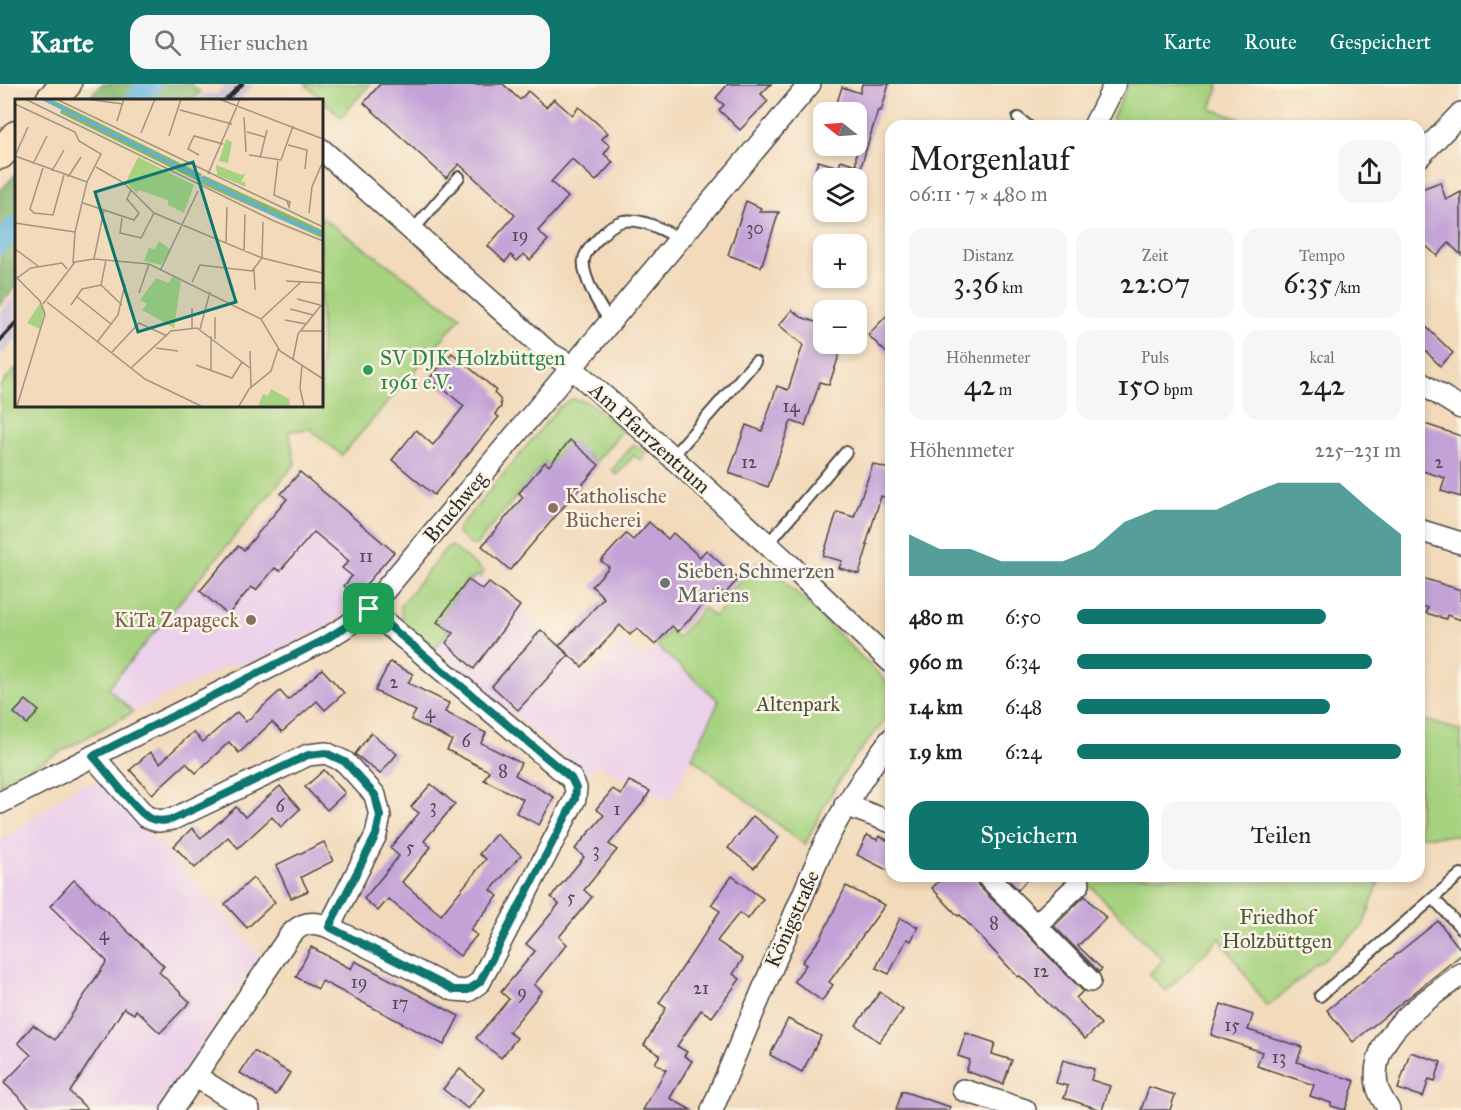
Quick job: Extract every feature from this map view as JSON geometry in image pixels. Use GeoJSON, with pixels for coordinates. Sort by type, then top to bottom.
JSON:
{"type":"FeatureCollection","features":[{"type":"Feature","properties":{"kind":"main road"},"geometry":{"type":"LineString","coordinates":[[52,99],[66,84]]}},
{"type":"Feature","properties":{"kind":"main road"},"geometry":{"type":"LineString","coordinates":[[0,154],[15,137]]}},
{"type":"Feature","properties":{"kind":"street","name":"Bruchweg"},"geometry":{"type":"LineString","coordinates":[[0,804],[324,640],[369,609],[810,84]]}},
{"type":"Feature","properties":{"kind":"street"},"geometry":{"type":"LineString","coordinates":[[1097,120],[1115,84]]}},
{"type":"Feature","properties":{"kind":"street"},"geometry":{"type":"LineString","coordinates":[[1425,151],[1461,113]]}},
{"type":"Feature","properties":{"kind":"street","name":"Am Pfarrzentrum"},"geometry":{"type":"LineString","coordinates":[[322,150],[548,352],[572,368],[672,457],[885,656]]}},
{"type":"Feature","properties":{"kind":"street"},"geometry":{"type":"LineString","coordinates":[[1425,386],[1461,408]]}},
{"type":"Feature","properties":{"kind":"street"},"geometry":{"type":"LineString","coordinates":[[1425,532],[1461,543]]}},
{"type":"Feature","properties":{"kind":"street"},"geometry":{"type":"LineString","coordinates":[[172,1110],[295,930],[306,923],[313,922],[329,927],[454,990],[468,990],[480,982],[575,799],[576,788],[571,778],[369,609]]}},
{"type":"Feature","properties":{"kind":"street","name":"Königstraße"},"geometry":{"type":"LineString","coordinates":[[712,1110],[815,866],[846,805],[885,746]]}},
{"type":"Feature","properties":{"kind":"street"},"geometry":{"type":"LineString","coordinates":[[93,756],[145,816],[158,821],[173,819],[308,755],[326,753],[345,762],[375,795],[380,816],[376,835],[329,927]]}},
{"type":"Feature","properties":{"kind":"street"},"geometry":{"type":"LineString","coordinates":[[846,805],[885,820]]}},
{"type":"Feature","properties":{"kind":"street"},"geometry":{"type":"LineString","coordinates":[[993,882],[1090,981]]}},
{"type":"Feature","properties":{"kind":"street"},"geometry":{"type":"LineString","coordinates":[[1036,925],[1079,884]]}},
{"type":"Feature","properties":{"kind":"street"},"geometry":{"type":"LineString","coordinates":[[1389,1110],[1377,1085],[1378,1059],[1383,1046],[1397,1026],[1461,974]]}},
{"type":"Feature","properties":{"kind":"street"},"geometry":{"type":"LineString","coordinates":[[195,1076],[249,1110]]}},
{"type":"Feature","properties":{"kind":"street"},"geometry":{"type":"LineString","coordinates":[[963,1090],[1025,1110]]}},
{"type":"Feature","properties":{"kind":"lane"},"geometry":{"type":"LineString","coordinates":[[413,230],[459,177]]}},
{"type":"Feature","properties":{"kind":"lane"},"geometry":{"type":"LineString","coordinates":[[611,321],[597,303],[585,269],[584,258],[597,240],[612,226],[624,221],[651,225],[680,239]]}},
{"type":"Feature","properties":{"kind":"lane"},"geometry":{"type":"LineString","coordinates":[[672,457],[755,363]]}},
{"type":"Feature","properties":{"kind":"lane"},"geometry":{"type":"LineString","coordinates":[[768,545],[846,452]]}},
{"type":"Feature","properties":{"kind":"lane"},"geometry":{"type":"LineString","coordinates":[[1320,996],[1461,874]]}},
{"type":"Feature","properties":{"kind":"lane"},"geometry":{"type":"LineString","coordinates":[[1434,899],[1461,928]]}},
{"type":"Feature","properties":{"kind":"shaded area"},"geometry":{"type":"Polygon","coordinates":[[[226,84],[254,84],[240,99],[197,99],[201,94],[217,94],[226,84]]]}},
{"type":"Feature","properties":{"kind":"shaded area"},"geometry":{"type":"Polygon","coordinates":[[[15,296],[15,341],[0,357],[0,312],[15,296]]]}},
{"type":"Feature","properties":{"kind":"shaded area","name":"KiTa Zapageck"},"geometry":{"type":"Polygon","coordinates":[[[358,522],[399,556],[363,599],[329,625],[252,664],[229,665],[133,712],[108,689],[194,585],[228,614],[251,587],[256,590],[275,568],[280,571],[318,526],[358,522]]]}},
{"type":"Feature","properties":{"kind":"shaded area"},"geometry":{"type":"Polygon","coordinates":[[[476,575],[532,616],[530,619],[591,675],[624,640],[644,659],[656,645],[719,701],[670,801],[599,765],[587,775],[435,648],[449,631],[437,622],[468,580],[476,575]]]}},
{"type":"Feature","properties":{"kind":"shaded area"},"geometry":{"type":"Polygon","coordinates":[[[104,782],[260,956],[158,1110],[0,1110],[0,841],[81,784],[104,782]]]}},
{"type":"Feature","properties":{"kind":"green space"},"geometry":{"type":"Polygon","coordinates":[[[102,84],[191,84],[200,92],[193,99],[87,99],[102,84]]]}},
{"type":"Feature","properties":{"kind":"green space"},"geometry":{"type":"Polygon","coordinates":[[[305,84],[370,84],[341,117],[305,84]]]}},
{"type":"Feature","properties":{"kind":"green space"},"geometry":{"type":"Polygon","coordinates":[[[1128,84],[1219,84],[1211,109],[1243,120],[1112,120],[1128,84]]]}},
{"type":"Feature","properties":{"kind":"green space"},"geometry":{"type":"Polygon","coordinates":[[[15,175],[15,288],[0,305],[0,191],[15,175]]]}},
{"type":"Feature","properties":{"kind":"green space"},"geometry":{"type":"Polygon","coordinates":[[[322,218],[461,317],[342,455],[310,429],[289,431],[295,464],[108,688],[133,712],[0,785],[0,386],[15,369],[15,406],[322,406],[322,218]]]}},
{"type":"Feature","properties":{"kind":"green space"},"geometry":{"type":"Polygon","coordinates":[[[572,399],[589,402],[622,431],[596,462],[570,441],[549,466],[545,462],[476,545],[471,545],[457,533],[458,529],[559,407],[572,399]]]}},
{"type":"Feature","properties":{"kind":"green space"},"geometry":{"type":"Polygon","coordinates":[[[634,444],[646,454],[641,461],[634,455],[617,475],[612,470],[634,444]]]}},
{"type":"Feature","properties":{"kind":"green space"},"geometry":{"type":"Polygon","coordinates":[[[452,546],[484,572],[480,577],[476,575],[471,581],[468,580],[437,622],[449,631],[435,648],[402,622],[401,605],[447,547],[452,546]]]}},
{"type":"Feature","properties":{"kind":"green space","name":"Altenpark"},"geometry":{"type":"Polygon","coordinates":[[[762,559],[885,680],[885,720],[850,763],[824,806],[805,845],[692,758],[719,701],[656,645],[670,631],[677,638],[704,608],[714,617],[729,600],[726,596],[762,559]]]}},
{"type":"Feature","properties":{"kind":"green space"},"geometry":{"type":"Polygon","coordinates":[[[1425,720],[1461,731],[1461,836],[1425,836],[1425,720]]]}},
{"type":"Feature","properties":{"kind":"green space","name":"Friedhof Holzbüttgen"},"geometry":{"type":"Polygon","coordinates":[[[1087,882],[1379,882],[1363,926],[1267,1007],[1220,938],[1166,991],[1149,974],[1163,960],[1087,882]]]}},
{"type":"Feature","properties":{"kind":"building"},"geometry":{"type":"Polygon","coordinates":[[[380,84],[503,84],[520,100],[528,91],[546,107],[554,99],[572,115],[579,107],[608,133],[602,139],[610,146],[604,154],[613,162],[596,181],[572,159],[551,182],[568,197],[538,231],[548,240],[530,260],[524,254],[517,261],[511,255],[505,262],[488,246],[515,215],[459,164],[446,178],[364,103],[380,84]]]}},
{"type":"Feature","properties":{"kind":"building"},"geometry":{"type":"Polygon","coordinates":[[[728,84],[771,84],[761,94],[768,101],[740,130],[719,110],[724,105],[716,98],[728,84]]]}},
{"type":"Feature","properties":{"kind":"building"},"geometry":{"type":"Polygon","coordinates":[[[862,84],[889,84],[867,147],[867,102],[837,102],[842,87],[860,93],[862,84]]]}},
{"type":"Feature","properties":{"kind":"building"},"geometry":{"type":"Polygon","coordinates":[[[856,156],[864,156],[861,167],[816,168],[818,161],[839,167],[841,160],[856,165],[856,156]]]}},
{"type":"Feature","properties":{"kind":"building"},"geometry":{"type":"Polygon","coordinates":[[[1440,182],[1446,200],[1461,192],[1461,255],[1449,243],[1437,256],[1425,245],[1425,188],[1440,182]]]}},
{"type":"Feature","properties":{"kind":"building"},"geometry":{"type":"Polygon","coordinates":[[[746,201],[761,208],[759,212],[779,212],[761,267],[728,255],[746,201]]]}},
{"type":"Feature","properties":{"kind":"building"},"geometry":{"type":"Polygon","coordinates":[[[792,310],[801,317],[813,321],[813,354],[840,354],[829,385],[820,382],[805,426],[791,421],[768,487],[729,473],[746,425],[762,431],[777,386],[788,390],[803,345],[779,325],[792,310]]]}},
{"type":"Feature","properties":{"kind":"building"},"geometry":{"type":"Polygon","coordinates":[[[885,317],[885,351],[868,335],[885,317]]]}},
{"type":"Feature","properties":{"kind":"building"},"geometry":{"type":"Polygon","coordinates":[[[1425,326],[1453,353],[1440,366],[1425,350],[1425,326]]]}},
{"type":"Feature","properties":{"kind":"building"},"geometry":{"type":"Polygon","coordinates":[[[452,353],[496,390],[494,393],[500,399],[501,407],[495,414],[499,417],[434,495],[392,460],[416,430],[433,445],[464,406],[430,378],[452,353]]]}},
{"type":"Feature","properties":{"kind":"building"},"geometry":{"type":"Polygon","coordinates":[[[1425,424],[1461,436],[1461,497],[1441,491],[1445,478],[1425,472],[1425,424]]]}},
{"type":"Feature","properties":{"kind":"building"},"geometry":{"type":"Polygon","coordinates":[[[570,440],[599,465],[510,570],[482,546],[523,497],[519,493],[545,462],[549,466],[570,440]]]}},
{"type":"Feature","properties":{"kind":"building"},"geometry":{"type":"Polygon","coordinates":[[[873,464],[885,468],[885,498],[881,496],[859,574],[839,568],[842,561],[823,556],[837,512],[854,517],[873,464]]]}},
{"type":"Feature","properties":{"kind":"building"},"geometry":{"type":"Polygon","coordinates":[[[300,472],[394,552],[356,596],[344,586],[352,576],[342,568],[349,561],[314,532],[280,571],[275,568],[256,590],[251,587],[228,615],[200,591],[238,546],[244,550],[287,499],[281,494],[300,472]]]}},
{"type":"Feature","properties":{"kind":"building","name":"Sieben Schmerzen Mariens"},"geometry":{"type":"Polygon","coordinates":[[[649,522],[668,539],[673,533],[700,557],[706,550],[738,579],[725,594],[718,588],[678,632],[672,626],[655,645],[637,628],[630,635],[620,625],[582,667],[559,646],[604,598],[592,586],[609,567],[601,561],[626,534],[633,540],[649,522]]]}},
{"type":"Feature","properties":{"kind":"building"},"geometry":{"type":"Polygon","coordinates":[[[1425,579],[1461,590],[1461,620],[1447,615],[1446,619],[1426,613],[1428,608],[1425,607],[1425,579]]]}},
{"type":"Feature","properties":{"kind":"building"},"geometry":{"type":"Polygon","coordinates":[[[468,580],[483,590],[489,583],[520,606],[474,669],[446,643],[453,633],[437,622],[468,580]]]}},
{"type":"Feature","properties":{"kind":"building"},"geometry":{"type":"Polygon","coordinates":[[[541,630],[569,655],[518,710],[492,686],[541,630]]]}},
{"type":"Feature","properties":{"kind":"building"},"geometry":{"type":"Polygon","coordinates":[[[390,662],[413,674],[408,683],[449,703],[445,712],[486,733],[481,743],[521,763],[515,775],[554,797],[539,825],[516,813],[523,799],[484,780],[489,771],[447,750],[452,740],[411,720],[416,711],[375,691],[390,662]]]}},
{"type":"Feature","properties":{"kind":"building"},"geometry":{"type":"Polygon","coordinates":[[[322,669],[344,693],[325,710],[317,701],[282,732],[272,722],[239,753],[229,742],[196,773],[186,763],[152,794],[130,770],[150,752],[160,763],[193,732],[203,742],[237,712],[246,722],[280,691],[288,700],[322,669]]]}},
{"type":"Feature","properties":{"kind":"building"},"geometry":{"type":"Polygon","coordinates":[[[26,700],[39,711],[27,724],[14,713],[26,700]]]}},
{"type":"Feature","properties":{"kind":"building"},"geometry":{"type":"Polygon","coordinates":[[[371,733],[397,754],[380,774],[355,754],[371,733]]]}},
{"type":"Feature","properties":{"kind":"building"},"geometry":{"type":"Polygon","coordinates":[[[324,770],[345,793],[327,810],[305,787],[324,770]]]}},
{"type":"Feature","properties":{"kind":"building"},"geometry":{"type":"Polygon","coordinates":[[[629,781],[650,791],[609,844],[617,850],[584,890],[592,897],[559,937],[567,944],[534,985],[542,991],[509,1032],[517,1038],[501,1058],[476,1038],[509,999],[501,992],[535,951],[526,944],[559,904],[551,897],[584,857],[575,849],[604,815],[596,809],[613,789],[621,795],[629,781]]]}},
{"type":"Feature","properties":{"kind":"building"},"geometry":{"type":"Polygon","coordinates":[[[431,784],[455,804],[424,841],[431,847],[402,882],[441,915],[486,859],[479,854],[496,834],[521,855],[491,890],[498,896],[470,930],[477,935],[460,956],[388,899],[378,911],[364,899],[399,856],[390,848],[419,813],[411,807],[431,784]]]}},
{"type":"Feature","properties":{"kind":"building"},"geometry":{"type":"Polygon","coordinates":[[[280,786],[300,809],[281,827],[272,817],[238,848],[228,837],[195,868],[174,846],[192,828],[201,838],[236,807],[245,817],[280,786]]]}},
{"type":"Feature","properties":{"kind":"building"},"geometry":{"type":"Polygon","coordinates":[[[753,816],[779,837],[754,868],[728,848],[753,816]]]}},
{"type":"Feature","properties":{"kind":"building"},"geometry":{"type":"Polygon","coordinates":[[[867,835],[877,840],[879,836],[885,839],[885,869],[857,855],[867,835]]]}},
{"type":"Feature","properties":{"kind":"building"},"geometry":{"type":"Polygon","coordinates":[[[324,842],[333,861],[301,877],[308,891],[291,898],[276,865],[324,842]]]}},
{"type":"Feature","properties":{"kind":"building"},"geometry":{"type":"Polygon","coordinates":[[[732,876],[763,899],[748,919],[739,913],[717,941],[743,959],[733,974],[740,979],[712,1017],[701,1010],[677,1046],[687,1052],[684,1056],[692,1061],[670,1098],[691,1110],[643,1110],[666,1070],[655,1063],[660,1055],[644,1045],[666,1008],[659,1003],[720,911],[711,905],[732,876]]]}},
{"type":"Feature","properties":{"kind":"building"},"geometry":{"type":"Polygon","coordinates":[[[253,878],[275,902],[247,928],[225,904],[253,878]]]}},
{"type":"Feature","properties":{"kind":"building"},"geometry":{"type":"Polygon","coordinates":[[[74,880],[164,966],[159,972],[190,1002],[160,1033],[136,1010],[134,1014],[124,1008],[70,1092],[88,1110],[32,1110],[4,1083],[31,1055],[18,1043],[33,1025],[55,1040],[107,961],[50,906],[74,880]]]}},
{"type":"Feature","properties":{"kind":"building"},"geometry":{"type":"Polygon","coordinates":[[[938,882],[977,882],[1083,991],[1076,998],[1101,1024],[1085,1039],[1020,976],[1018,977],[932,888],[938,882]]]}},
{"type":"Feature","properties":{"kind":"building"},"geometry":{"type":"Polygon","coordinates":[[[1011,882],[1025,882],[1018,890],[1011,882]]]}},
{"type":"Feature","properties":{"kind":"building"},"geometry":{"type":"Polygon","coordinates":[[[846,886],[885,905],[829,982],[833,985],[822,1001],[794,981],[806,965],[802,962],[820,939],[846,886]]]}},
{"type":"Feature","properties":{"kind":"building"},"geometry":{"type":"Polygon","coordinates":[[[1085,896],[1106,918],[1078,946],[1102,969],[1099,972],[1054,926],[1085,896]]]}},
{"type":"Feature","properties":{"kind":"building"},"geometry":{"type":"Polygon","coordinates":[[[900,918],[918,927],[911,941],[907,939],[889,974],[876,968],[900,918]]]}},
{"type":"Feature","properties":{"kind":"building"},"geometry":{"type":"Polygon","coordinates":[[[1438,921],[1461,950],[1461,955],[1353,1042],[1327,1010],[1438,921]]]}},
{"type":"Feature","properties":{"kind":"building"},"geometry":{"type":"Polygon","coordinates":[[[311,947],[351,969],[355,961],[459,1016],[444,1045],[322,981],[318,989],[296,977],[311,947]]]}},
{"type":"Feature","properties":{"kind":"building"},"geometry":{"type":"Polygon","coordinates":[[[880,992],[903,1010],[879,1042],[856,1025],[880,992]]]}},
{"type":"Feature","properties":{"kind":"building"},"geometry":{"type":"Polygon","coordinates":[[[1221,1004],[1253,1015],[1248,1030],[1302,1047],[1297,1062],[1355,1081],[1345,1110],[1310,1096],[1314,1085],[1257,1066],[1262,1052],[1211,1035],[1221,1004]]]}},
{"type":"Feature","properties":{"kind":"building"},"geometry":{"type":"Polygon","coordinates":[[[788,1019],[821,1036],[802,1072],[770,1055],[788,1019]]]}},
{"type":"Feature","properties":{"kind":"building"},"geometry":{"type":"Polygon","coordinates":[[[966,1033],[995,1043],[992,1054],[1012,1060],[1003,1084],[966,1071],[970,1060],[958,1056],[966,1033]]]}},
{"type":"Feature","properties":{"kind":"building"},"geometry":{"type":"Polygon","coordinates":[[[254,1051],[290,1073],[276,1095],[240,1073],[254,1051]]]}},
{"type":"Feature","properties":{"kind":"building"},"geometry":{"type":"Polygon","coordinates":[[[1410,1052],[1441,1062],[1435,1081],[1429,1079],[1423,1097],[1398,1089],[1410,1052]]]}},
{"type":"Feature","properties":{"kind":"building"},"geometry":{"type":"Polygon","coordinates":[[[1063,1060],[1094,1069],[1091,1080],[1110,1086],[1102,1110],[1064,1098],[1068,1086],[1056,1083],[1063,1060]]]}},
{"type":"Feature","properties":{"kind":"building"},"geometry":{"type":"Polygon","coordinates":[[[460,1069],[484,1089],[468,1109],[443,1089],[460,1069]]]}},
{"type":"Feature","properties":{"kind":"building"},"geometry":{"type":"Polygon","coordinates":[[[1149,1087],[1175,1095],[1170,1110],[1141,1110],[1149,1087]]]}},
{"type":"Feature","properties":{"kind":"building"},"geometry":{"type":"Polygon","coordinates":[[[902,1091],[950,1107],[949,1110],[896,1110],[902,1091]]]}},
{"type":"Feature","properties":{"kind":"waterway"},"geometry":{"type":"LineString","coordinates":[[136,99],[151,84]]}},
{"type":"Feature","properties":{"kind":"waterway"},"geometry":{"type":"LineString","coordinates":[[0,243],[15,227]]}},
{"type":"Feature","properties":{"kind":"railway"},"geometry":{"type":"LineString","coordinates":[[227,99],[242,84]]}},
{"type":"Feature","properties":{"kind":"railway"},"geometry":{"type":"LineString","coordinates":[[0,340],[15,324]]}},
{"type":"Feature","properties":{"kind":"place","name":"SV DJK Holzbüttgen 1961 e.V."},"geometry":{"type":"Point","coordinates":[368,370]}},
{"type":"Feature","properties":{"kind":"place","name":"Katholische Bücherei"},"geometry":{"type":"Point","coordinates":[553,508]}},
{"type":"Feature","properties":{"kind":"place","name":"Sieben Schmerzen Mariens"},"geometry":{"type":"Point","coordinates":[665,583]}},
{"type":"Feature","properties":{"kind":"place","name":"KiTa Zapageck"},"geometry":{"type":"Point","coordinates":[251,620]}},
{"type":"Feature","properties":{"kind":"route"},"geometry":{"type":"LineString","coordinates":[[369,609],[571,778],[576,788],[575,799],[480,982],[468,990],[454,990],[329,927],[376,835],[380,816],[375,795],[345,762],[326,753],[308,755],[173,819],[158,821],[145,816],[93,756],[324,640],[369,609]]}}]}
